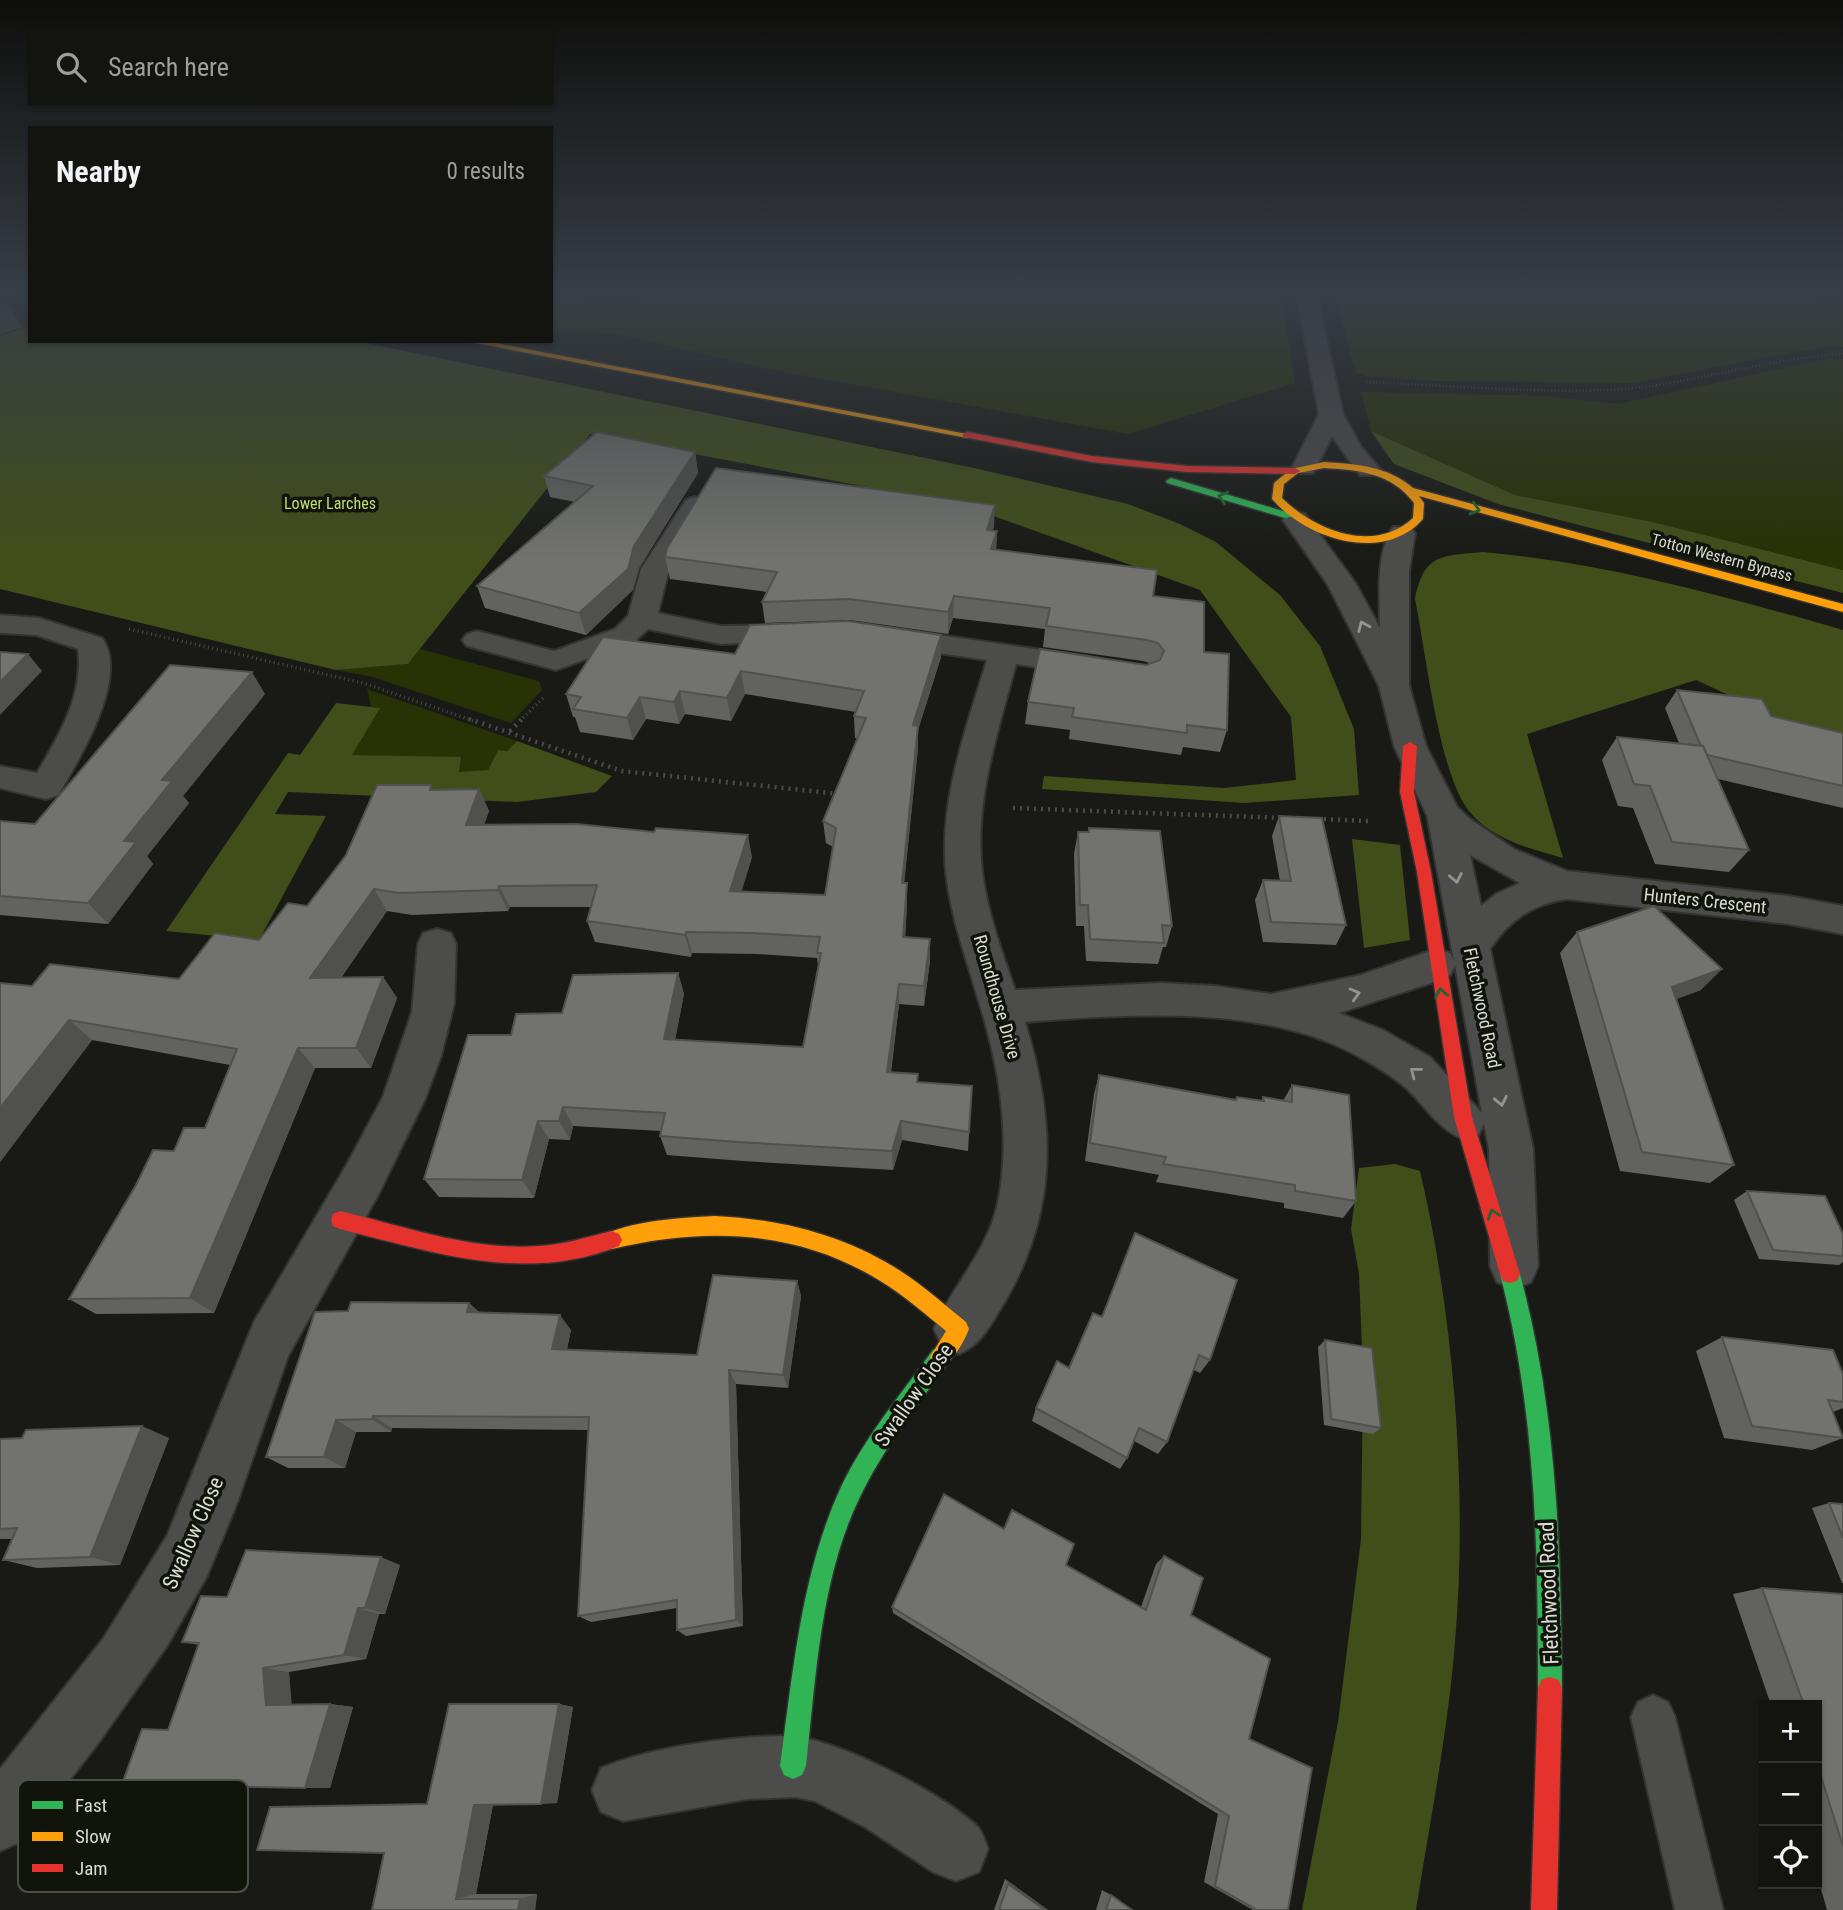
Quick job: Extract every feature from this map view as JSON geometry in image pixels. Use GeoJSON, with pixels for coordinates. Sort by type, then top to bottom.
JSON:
{"type":"FeatureCollection","features":[{"type":"Feature","properties":{"kind":"main road"},"geometry":{"type":"LineString","coordinates":[[683,381],[1092,458],[1187,469],[1299,470]]}},
{"type":"Feature","properties":{"kind":"main road"},"geometry":{"type":"LineString","coordinates":[[1092,458],[1292,518],[1311,528],[1349,538],[1368,539],[1434,528]]}},
{"type":"Feature","properties":{"kind":"main road","name":"Totton Western Bypass"},"geometry":{"type":"LineString","coordinates":[[1299,470],[1324,465],[1368,470],[1409,490],[1592,542],[1843,608]]}},
{"type":"Feature","properties":{"kind":"main road"},"geometry":{"type":"LineString","coordinates":[[1292,518],[1276,499],[1276,490],[1285,476],[1299,470]]}},
{"type":"Feature","properties":{"kind":"main road"},"geometry":{"type":"LineString","coordinates":[[1406,531],[1417,522],[1420,506],[1409,490]]}},
{"type":"Feature","properties":{"kind":"main road","name":"Totton Western Bypass"},"geometry":{"type":"LineString","coordinates":[[1498,532],[1592,542]]}},
{"type":"Feature","properties":{"kind":"main road","name":"Fletchwood Road"},"geometry":{"type":"LineString","coordinates":[[1453,956],[1464,1120],[1514,1279],[1529,1351],[1537,1413],[1552,1588],[1552,1681],[1544,1910]]}},
{"type":"Feature","properties":{"kind":"main road","name":"Swallow Close"},"geometry":{"type":"LineString","coordinates":[[340,1220],[482,1250],[531,1256],[586,1248],[667,1227],[750,1225],[804,1237],[856,1256],[880,1269],[959,1329],[871,1457],[850,1493],[834,1532],[810,1634],[793,1766]]}},
{"type":"Feature","properties":{"kind":"street"},"geometry":{"type":"LineString","coordinates":[[1324,381],[1331,414],[1351,450],[1368,470]]}},
{"type":"Feature","properties":{"kind":"street"},"geometry":{"type":"LineString","coordinates":[[1299,470],[1331,414]]}},
{"type":"Feature","properties":{"kind":"street"},"geometry":{"type":"LineString","coordinates":[[477,640],[556,661],[625,635],[642,620],[655,569],[710,479]]}},
{"type":"Feature","properties":{"kind":"street","name":"Fletchwood Road"},"geometry":{"type":"LineString","coordinates":[[1292,518],[1342,584],[1394,687],[1429,819],[1453,956],[1511,1149],[1514,1279]]}},
{"type":"Feature","properties":{"kind":"street","name":"Fletchwood Road"},"geometry":{"type":"LineString","coordinates":[[1394,687],[1397,650],[1393,566],[1406,531]]}},
{"type":"Feature","properties":{"kind":"street"},"geometry":{"type":"LineString","coordinates":[[642,620],[701,633],[737,636],[825,631]]}},
{"type":"Feature","properties":{"kind":"street"},"geometry":{"type":"LineString","coordinates":[[0,624],[39,627],[92,644],[97,661],[86,710],[46,787],[0,777]]}},
{"type":"Feature","properties":{"kind":"street"},"geometry":{"type":"LineString","coordinates":[[861,633],[1118,671]]}},
{"type":"Feature","properties":{"kind":"street","name":"Roundhouse Drive"},"geometry":{"type":"LineString","coordinates":[[959,1329],[986,1290],[1004,1255],[1018,1219],[1024,1181],[1023,1103],[1001,1008],[973,915],[964,870],[966,806],[1004,654]]}},
{"type":"Feature","properties":{"kind":"street","name":"Hunters Crescent"},"geometry":{"type":"LineString","coordinates":[[1429,819],[1493,856],[1567,886],[1789,910],[1843,920]]}},
{"type":"Feature","properties":{"kind":"street","name":"Hunters Crescent"},"geometry":{"type":"LineString","coordinates":[[1453,956],[1490,917],[1507,904],[1525,894],[1567,886]]}},
{"type":"Feature","properties":{"kind":"street","name":"Swallow Close"},"geometry":{"type":"LineString","coordinates":[[31,1780],[73,1727],[155,1612],[188,1555],[266,1349],[385,1136],[424,1040],[432,1012],[437,944]]}},
{"type":"Feature","properties":{"kind":"street"},"geometry":{"type":"LineString","coordinates":[[1264,1009],[1326,1002],[1385,986],[1453,956]]}},
{"type":"Feature","properties":{"kind":"street"},"geometry":{"type":"LineString","coordinates":[[1001,1008],[1150,998],[1264,1009],[1331,1027],[1378,1047],[1417,1072],[1464,1120]]}},
{"type":"Feature","properties":{"kind":"street"},"geometry":{"type":"LineString","coordinates":[[623,1790],[768,1766],[793,1766],[815,1770],[839,1779],[956,1849]]}},
{"type":"Feature","properties":{"kind":"street","name":"Swallow Close"},"geometry":{"type":"LineString","coordinates":[[0,1819],[18,1796]]}},
{"type":"Feature","properties":{"kind":"lane"},"geometry":{"type":"LineString","coordinates":[[1653,1717],[1699,1910]]}},
{"type":"Feature","properties":{"kind":"path"},"geometry":{"type":"LineString","coordinates":[[1379,381],[1606,390],[1680,381]]}},
{"type":"Feature","properties":{"kind":"path"},"geometry":{"type":"LineString","coordinates":[[127,629],[363,683],[622,771],[844,794]]}},
{"type":"Feature","properties":{"kind":"path"},"geometry":{"type":"LineString","coordinates":[[966,806],[1292,818]]}},
{"type":"Feature","properties":{"kind":"path"},"geometry":{"type":"LineString","coordinates":[[1306,818],[1429,819]]}},
{"type":"Feature","properties":{"kind":"green space","name":"Lower Larches"},"geometry":{"type":"Polygon","coordinates":[[[0,381],[551,381],[974,468],[1128,504],[1180,524],[1216,542],[1280,595],[1320,646],[1354,729],[1359,795],[1244,803],[1042,789],[1044,776],[1224,788],[1296,780],[1291,717],[1200,590],[966,506],[590,434],[408,664],[336,670],[0,589],[0,381]]]}},
{"type":"Feature","properties":{"kind":"green space"},"geometry":{"type":"Polygon","coordinates":[[[835,381],[1295,381],[1128,434],[835,381]]]}},
{"type":"Feature","properties":{"kind":"green space"},"geometry":{"type":"Polygon","coordinates":[[[1452,381],[1643,381],[1633,383],[1452,381]]]}},
{"type":"Feature","properties":{"kind":"green space"},"geometry":{"type":"Polygon","coordinates":[[[1724,381],[1843,381],[1843,570],[1653,522],[1515,495],[1371,431],[1361,392],[1544,396],[1618,404],[1724,381]]]}},
{"type":"Feature","properties":{"kind":"green space"},"geometry":{"type":"Polygon","coordinates":[[[1371,431],[1515,495],[1653,522],[1843,570],[1843,593],[1498,504],[1394,464],[1371,431]]]}},
{"type":"Feature","properties":{"kind":"green space"},"geometry":{"type":"Polygon","coordinates":[[[1483,552],[1575,564],[1665,582],[1843,630],[1843,748],[1696,680],[1527,734],[1563,858],[1521,845],[1494,832],[1482,824],[1463,802],[1446,759],[1433,704],[1415,599],[1424,573],[1437,560],[1446,556],[1483,552]]]}},
{"type":"Feature","properties":{"kind":"green space"},"geometry":{"type":"Polygon","coordinates":[[[420,649],[539,681],[542,690],[511,723],[373,677],[336,670],[408,664],[420,649]]]}},
{"type":"Feature","properties":{"kind":"green space"},"geometry":{"type":"Polygon","coordinates":[[[367,689],[517,741],[507,751],[498,750],[488,770],[458,773],[461,758],[351,755],[379,708],[371,707],[367,689]]]}},
{"type":"Feature","properties":{"kind":"green space"},"geometry":{"type":"Polygon","coordinates":[[[336,703],[380,708],[352,755],[461,757],[459,772],[488,770],[498,750],[507,751],[517,741],[612,776],[596,792],[517,802],[288,792],[275,814],[326,816],[259,940],[166,931],[288,753],[300,755],[336,703]]]}},
{"type":"Feature","properties":{"kind":"green space"},"geometry":{"type":"Polygon","coordinates":[[[1352,839],[1400,845],[1410,940],[1364,948],[1352,839]]]}},
{"type":"Feature","properties":{"kind":"green space"},"geometry":{"type":"Polygon","coordinates":[[[1395,1164],[1420,1171],[1442,1285],[1455,1405],[1459,1466],[1459,1585],[1448,1709],[1416,1910],[1302,1910],[1338,1722],[1361,1539],[1363,1373],[1359,1274],[1351,1229],[1359,1168],[1395,1164]]]}},
{"type":"Feature","properties":{"kind":"building"},"geometry":{"type":"Polygon","coordinates":[[[597,432],[695,452],[634,546],[628,569],[579,613],[477,586],[593,486],[544,476],[597,432]]]}},
{"type":"Feature","properties":{"kind":"building"},"geometry":{"type":"Polygon","coordinates":[[[716,468],[995,505],[987,530],[997,531],[991,549],[1157,570],[1153,596],[1204,602],[1204,652],[1229,654],[1227,730],[1187,725],[1187,733],[1072,717],[1074,708],[1028,702],[1040,649],[1146,665],[1160,660],[1164,651],[1158,643],[1147,640],[1046,626],[1050,608],[954,596],[948,612],[849,599],[762,602],[777,572],[665,557],[667,548],[716,468]]]}},
{"type":"Feature","properties":{"kind":"building"},"geometry":{"type":"Polygon","coordinates":[[[848,621],[941,635],[913,725],[918,726],[902,883],[907,883],[903,937],[930,939],[924,986],[899,984],[887,1072],[918,1074],[917,1082],[972,1086],[969,1132],[901,1121],[892,1151],[738,1142],[660,1136],[665,1113],[563,1107],[559,1121],[538,1121],[522,1180],[424,1179],[468,1035],[511,1035],[516,1014],[562,1013],[573,975],[678,973],[664,1039],[803,1047],[821,953],[817,953],[820,937],[686,932],[685,935],[587,921],[597,885],[499,886],[498,890],[399,893],[374,889],[310,978],[383,977],[356,1048],[298,1048],[190,1298],[69,1299],[136,1185],[153,1150],[174,1151],[184,1128],[205,1128],[237,1049],[69,1020],[0,1108],[0,983],[32,986],[50,964],[179,979],[215,933],[259,940],[288,903],[307,906],[346,855],[377,785],[431,785],[430,790],[479,789],[466,825],[577,824],[654,832],[656,828],[748,835],[730,891],[825,895],[836,828],[823,821],[866,718],[854,716],[864,691],[741,671],[727,698],[680,691],[674,702],[640,697],[627,718],[573,709],[581,697],[566,694],[603,637],[735,654],[750,625],[848,621]]]}},
{"type":"Feature","properties":{"kind":"building"},"geometry":{"type":"Polygon","coordinates":[[[0,652],[28,654],[0,682],[0,652]]]}},
{"type":"Feature","properties":{"kind":"building"},"geometry":{"type":"Polygon","coordinates":[[[170,665],[252,672],[162,780],[172,781],[124,841],[136,842],[88,903],[0,896],[0,821],[35,824],[170,665]]]}},
{"type":"Feature","properties":{"kind":"building"},"geometry":{"type":"Polygon","coordinates":[[[1677,690],[1762,699],[1771,716],[1843,733],[1843,786],[1707,755],[1677,690]]]}},
{"type":"Feature","properties":{"kind":"building"},"geometry":{"type":"Polygon","coordinates":[[[1617,737],[1703,746],[1749,850],[1672,842],[1650,786],[1634,784],[1617,737]]]}},
{"type":"Feature","properties":{"kind":"building"},"geometry":{"type":"Polygon","coordinates":[[[1279,816],[1322,818],[1346,925],[1271,922],[1263,880],[1291,881],[1279,816]]]}},
{"type":"Feature","properties":{"kind":"building"},"geometry":{"type":"Polygon","coordinates":[[[1089,828],[1160,831],[1172,926],[1162,925],[1164,943],[1090,939],[1088,905],[1080,905],[1078,832],[1089,832],[1089,828]]]}},
{"type":"Feature","properties":{"kind":"building"},"geometry":{"type":"Polygon","coordinates":[[[1654,906],[1722,969],[1672,987],[1734,1165],[1642,1152],[1577,932],[1654,906]]]}},
{"type":"Feature","properties":{"kind":"building"},"geometry":{"type":"Polygon","coordinates":[[[1099,1075],[1236,1100],[1237,1097],[1264,1101],[1263,1097],[1292,1102],[1292,1085],[1349,1095],[1356,1201],[1295,1191],[1295,1185],[1163,1164],[1166,1157],[1090,1143],[1099,1075]]]}},
{"type":"Feature","properties":{"kind":"building"},"geometry":{"type":"Polygon","coordinates":[[[1747,1191],[1825,1196],[1843,1234],[1843,1256],[1773,1250],[1747,1191]]]}},
{"type":"Feature","properties":{"kind":"building"},"geometry":{"type":"Polygon","coordinates":[[[1135,1233],[1237,1280],[1210,1360],[1199,1355],[1167,1442],[1139,1428],[1127,1458],[1036,1408],[1057,1361],[1069,1368],[1093,1313],[1102,1317],[1135,1233]]]}},
{"type":"Feature","properties":{"kind":"building"},"geometry":{"type":"Polygon","coordinates":[[[713,1275],[797,1281],[783,1375],[729,1370],[736,1620],[677,1630],[677,1600],[578,1616],[589,1417],[373,1416],[372,1419],[336,1420],[324,1457],[266,1457],[315,1312],[348,1311],[351,1302],[469,1303],[467,1312],[560,1315],[552,1349],[697,1355],[713,1275]]]}},
{"type":"Feature","properties":{"kind":"building"},"geometry":{"type":"Polygon","coordinates":[[[1722,1337],[1833,1350],[1843,1374],[1843,1402],[1828,1400],[1843,1438],[1752,1426],[1722,1337]]]}},
{"type":"Feature","properties":{"kind":"building"},"geometry":{"type":"Polygon","coordinates":[[[1325,1340],[1372,1348],[1381,1428],[1331,1419],[1325,1340]]]}},
{"type":"Feature","properties":{"kind":"building"},"geometry":{"type":"Polygon","coordinates":[[[142,1426],[90,1557],[3,1560],[17,1528],[0,1529],[0,1439],[22,1438],[26,1430],[142,1426]]]}},
{"type":"Feature","properties":{"kind":"building"},"geometry":{"type":"Polygon","coordinates":[[[944,1494],[1004,1529],[1012,1510],[1074,1544],[1066,1565],[1146,1610],[1164,1556],[1203,1578],[1191,1615],[1270,1659],[1249,1739],[1312,1768],[1288,1910],[1257,1910],[1215,1886],[1229,1816],[892,1607],[944,1494]]]}},
{"type":"Feature","properties":{"kind":"building"},"geometry":{"type":"Polygon","coordinates":[[[1829,1503],[1843,1504],[1843,1538],[1829,1503]]]}},
{"type":"Feature","properties":{"kind":"building"},"geometry":{"type":"Polygon","coordinates":[[[246,1550],[381,1557],[365,1608],[358,1608],[344,1655],[263,1668],[266,1705],[330,1704],[305,1788],[248,1787],[248,1780],[123,1780],[142,1729],[168,1730],[199,1643],[182,1642],[201,1596],[227,1597],[246,1550]]]}},
{"type":"Feature","properties":{"kind":"building"},"geometry":{"type":"Polygon","coordinates":[[[1762,1588],[1843,1594],[1843,1846],[1822,1780],[1822,1700],[1802,1700],[1762,1588]]]}},
{"type":"Feature","properties":{"kind":"building"},"geometry":{"type":"Polygon","coordinates":[[[449,1704],[559,1704],[541,1804],[474,1805],[456,1899],[520,1899],[518,1910],[372,1910],[384,1853],[257,1850],[270,1807],[427,1804],[449,1704]]]}},
{"type":"Feature","properties":{"kind":"building"},"geometry":{"type":"Polygon","coordinates":[[[1008,1884],[1045,1910],[999,1910],[1008,1884]]]}},
{"type":"Feature","properties":{"kind":"building"},"geometry":{"type":"Polygon","coordinates":[[[1111,1895],[1132,1910],[1106,1910],[1111,1895]]]}},
{"type":"Feature","properties":{"kind":"traffic: fast"},"geometry":{"type":"LineString","coordinates":[[1171,481],[1289,516]]}},
{"type":"Feature","properties":{"kind":"traffic: fast"},"geometry":{"type":"LineString","coordinates":[[1510,1274],[1523,1324],[1540,1427],[1548,1532],[1550,1689]]}},
{"type":"Feature","properties":{"kind":"traffic: fast"},"geometry":{"type":"LineString","coordinates":[[793,1766],[811,1628],[836,1527],[849,1495],[869,1459],[940,1357]]}},
{"type":"Feature","properties":{"kind":"traffic: slow"},"geometry":{"type":"LineString","coordinates":[[682,381],[967,435]]}},
{"type":"Feature","properties":{"kind":"traffic: slow"},"geometry":{"type":"LineString","coordinates":[[1324,465],[1378,472],[1401,483],[1419,503],[1418,519],[1404,532],[1387,539],[1367,540],[1346,538],[1306,522],[1277,499],[1279,483],[1295,471],[1324,465]]}},
{"type":"Feature","properties":{"kind":"traffic: slow"},"geometry":{"type":"LineString","coordinates":[[1409,490],[1843,608]]}},
{"type":"Feature","properties":{"kind":"traffic: slow"},"geometry":{"type":"LineString","coordinates":[[612,1240],[646,1232],[714,1225],[781,1231],[813,1240],[846,1252],[888,1274],[959,1329],[940,1357]]}},
{"type":"Feature","properties":{"kind":"traffic: jam"},"geometry":{"type":"LineString","coordinates":[[967,435],[1092,459],[1187,469],[1295,471]]}},
{"type":"Feature","properties":{"kind":"traffic: jam"},"geometry":{"type":"LineString","coordinates":[[1410,746],[1407,792],[1424,872],[1463,1117],[1510,1274]]}},
{"type":"Feature","properties":{"kind":"traffic: jam"},"geometry":{"type":"LineString","coordinates":[[340,1220],[456,1248],[503,1255],[549,1254],[612,1240]]}},
{"type":"Feature","properties":{"kind":"traffic: jam"},"geometry":{"type":"LineString","coordinates":[[1544,1910],[1550,1689]]}}]}
